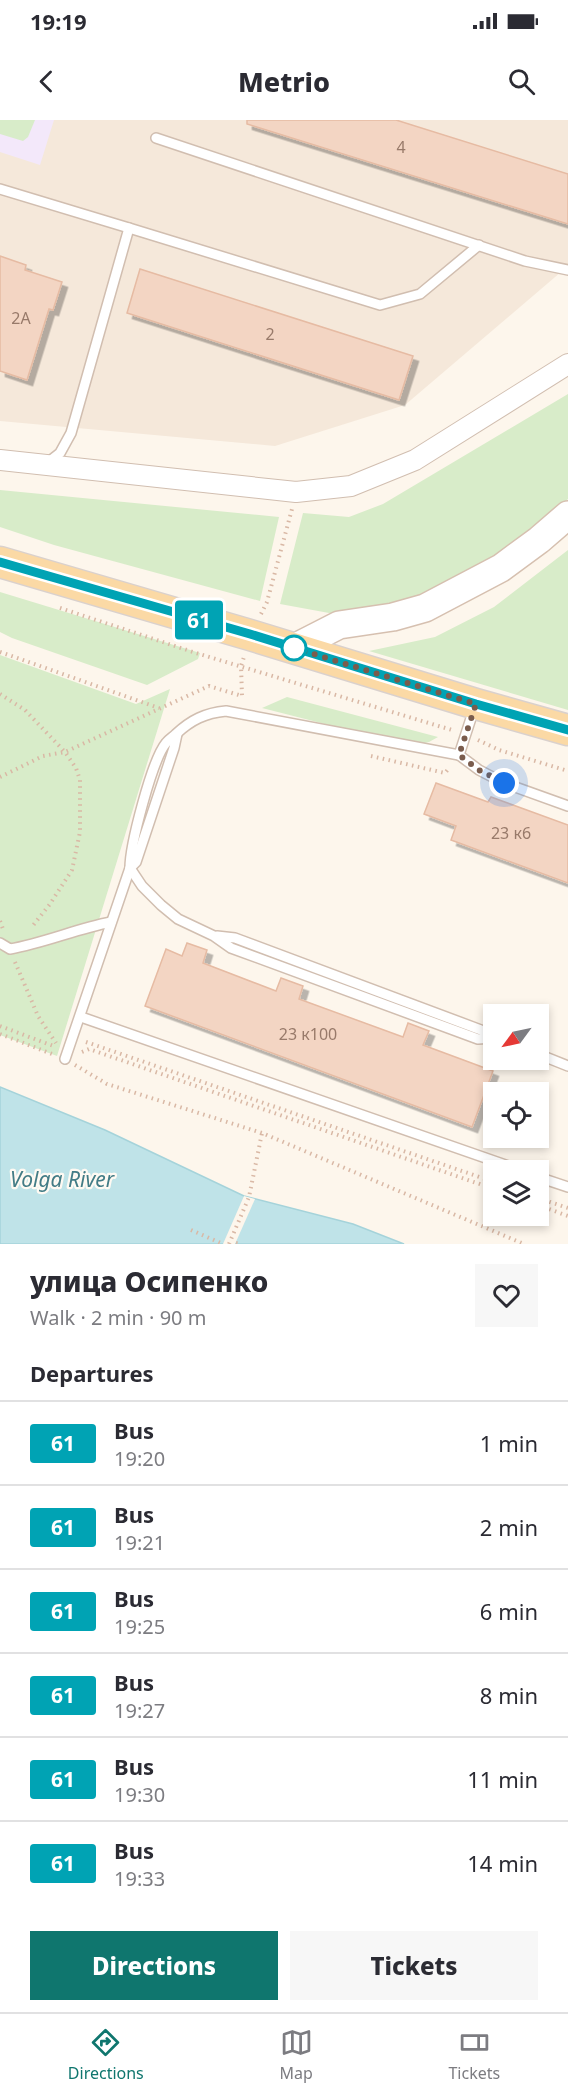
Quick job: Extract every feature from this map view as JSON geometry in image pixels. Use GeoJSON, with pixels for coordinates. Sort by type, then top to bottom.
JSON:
{"type":"FeatureCollection","features":[{"type":"Feature","properties":{"kind":"main road"},"geometry":{"type":"LineString","coordinates":[[294,648],[339,625],[393,617],[425,608],[501,568],[568,515]]}},
{"type":"Feature","properties":{"kind":"main road"},"geometry":{"type":"LineString","coordinates":[[0,562],[568,730]]}},
{"type":"Feature","properties":{"kind":"street"},"geometry":{"type":"LineString","coordinates":[[0,459],[297,492],[351,486],[415,460],[568,364]]}},
{"type":"Feature","properties":{"kind":"lane"},"geometry":{"type":"LineString","coordinates":[[156,138],[525,261],[568,270]]}},
{"type":"Feature","properties":{"kind":"lane"},"geometry":{"type":"LineString","coordinates":[[0,189],[380,305],[420,294],[479,245]]}},
{"type":"Feature","properties":{"kind":"lane"},"geometry":{"type":"LineString","coordinates":[[45,465],[60,453],[71,433],[129,228]]}},
{"type":"Feature","properties":{"kind":"lane"},"geometry":{"type":"LineString","coordinates":[[459,755],[476,704]]}},
{"type":"Feature","properties":{"kind":"lane"},"geometry":{"type":"LineString","coordinates":[[65,1059],[130,868],[136,862],[177,734],[194,719],[211,712],[226,711],[459,755],[479,770],[504,783],[568,806]]}},
{"type":"Feature","properties":{"kind":"lane"},"geometry":{"type":"LineString","coordinates":[[130,868],[142,886],[178,919],[214,936],[231,948],[478,1040],[483,1039]]}},
{"type":"Feature","properties":{"kind":"lane"},"geometry":{"type":"LineString","coordinates":[[0,943],[10,949],[80,928],[111,922]]}},
{"type":"Feature","properties":{"kind":"lane"},"geometry":{"type":"LineString","coordinates":[[81,1017],[491,1160]]}},
{"type":"Feature","properties":{"kind":"lane"},"geometry":{"type":"LineString","coordinates":[[549,1057],[567,1062]]}},
{"type":"Feature","properties":{"kind":"lane"},"geometry":{"type":"LineString","coordinates":[[549,1181],[568,1187]]}},
{"type":"Feature","properties":{"kind":"path"},"geometry":{"type":"LineString","coordinates":[[267,602],[290,516]]}},
{"type":"Feature","properties":{"kind":"path"},"geometry":{"type":"LineString","coordinates":[[54,606],[196,653],[433,723],[499,750],[568,771]]}},
{"type":"Feature","properties":{"kind":"path"},"geometry":{"type":"LineString","coordinates":[[0,652],[159,708]]}},
{"type":"Feature","properties":{"kind":"path"},"geometry":{"type":"LineString","coordinates":[[0,777],[43,756],[65,752],[209,686],[242,696]]}},
{"type":"Feature","properties":{"kind":"path"},"geometry":{"type":"LineString","coordinates":[[0,694],[26,710],[65,752],[76,768],[80,780],[80,832],[72,870],[45,911],[10,949],[38,1016],[60,1049],[0,1026]]}},
{"type":"Feature","properties":{"kind":"path"},"geometry":{"type":"LineString","coordinates":[[365,754],[445,773],[459,755]]}},
{"type":"Feature","properties":{"kind":"path"},"geometry":{"type":"LineString","coordinates":[[0,1034],[65,1059],[106,1084],[262,1133],[524,1244]]}},
{"type":"Feature","properties":{"kind":"path"},"geometry":{"type":"LineString","coordinates":[[73,1038],[483,1178]]}},
{"type":"Feature","properties":{"kind":"path"},"geometry":{"type":"LineString","coordinates":[[65,1059],[89,1049],[483,1186]]}},
{"type":"Feature","properties":{"kind":"path"},"geometry":{"type":"LineString","coordinates":[[229,1244],[249,1197],[262,1133]]}},
{"type":"Feature","properties":{"kind":"path"},"geometry":{"type":"LineString","coordinates":[[549,1202],[568,1208]]}},
{"type":"Feature","properties":{"kind":"path"},"geometry":{"type":"LineString","coordinates":[[549,1209],[568,1216]]}},
{"type":"Feature","properties":{"kind":"path"},"geometry":{"type":"LineString","coordinates":[[190,1230],[223,1244]]}},
{"type":"Feature","properties":{"kind":"shaded area"},"geometry":{"type":"Polygon","coordinates":[[[0,120],[568,120],[568,266],[405,405],[275,446],[0,421],[0,120]]]}},
{"type":"Feature","properties":{"kind":"shaded area"},"geometry":{"type":"Polygon","coordinates":[[[0,120],[54,120],[40,165],[0,152],[0,120]]]}},
{"type":"Feature","properties":{"kind":"green space"},"geometry":{"type":"Polygon","coordinates":[[[0,120],[35,120],[28,137],[23,141],[0,134],[0,120]]]}},
{"type":"Feature","properties":{"kind":"green space"},"geometry":{"type":"Polygon","coordinates":[[[568,394],[568,499],[503,551],[438,588],[364,614],[329,613],[280,604],[303,513],[349,517],[383,504],[568,394]]]}},
{"type":"Feature","properties":{"kind":"green space"},"geometry":{"type":"Polygon","coordinates":[[[0,490],[279,517],[260,601],[54,545],[0,527],[0,490]]]}},
{"type":"Feature","properties":{"kind":"green space"},"geometry":{"type":"Polygon","coordinates":[[[568,550],[568,710],[369,651],[435,637],[494,607],[568,550]]]}},
{"type":"Feature","properties":{"kind":"green space"},"geometry":{"type":"Polygon","coordinates":[[[0,592],[200,653],[198,659],[147,685],[0,632],[0,592]]]}},
{"type":"Feature","properties":{"kind":"green space"},"geometry":{"type":"Polygon","coordinates":[[[0,655],[136,704],[170,689],[57,1056],[0,1035],[0,655]]]}},
{"type":"Feature","properties":{"kind":"green space"},"geometry":{"type":"Polygon","coordinates":[[[287,697],[438,737],[420,744],[380,738],[262,708],[287,697]]]}},
{"type":"Feature","properties":{"kind":"water","name":"Volga River"},"geometry":{"type":"Polygon","coordinates":[[[0,1087],[105,1130],[244,1196],[353,1224],[404,1244],[0,1244],[0,1087]]]}},
{"type":"Feature","properties":{"kind":"pier"},"geometry":{"type":"Polygon","coordinates":[[[244,1196],[255,1199],[235,1244],[223,1244],[244,1196]]]}},
{"type":"Feature","properties":{"kind":"building"},"geometry":{"type":"Polygon","coordinates":[[[247,120],[396,120],[568,174],[568,224],[247,124],[247,120]]]}},
{"type":"Feature","properties":{"kind":"building"},"geometry":{"type":"Polygon","coordinates":[[[0,256],[26,265],[25,270],[62,282],[53,310],[49,309],[27,380],[0,371],[0,256]]]}},
{"type":"Feature","properties":{"kind":"building"},"geometry":{"type":"Polygon","coordinates":[[[140,269],[413,356],[399,400],[127,313],[140,269]]]}},
{"type":"Feature","properties":{"kind":"building"},"geometry":{"type":"Polygon","coordinates":[[[436,783],[488,802],[491,797],[568,825],[568,883],[451,840],[456,826],[424,814],[436,783]]]}},
{"type":"Feature","properties":{"kind":"building"},"geometry":{"type":"Polygon","coordinates":[[[187,943],[207,950],[203,963],[276,991],[281,978],[303,986],[299,999],[403,1037],[408,1023],[429,1031],[423,1045],[483,1067],[483,1070],[493,1071],[489,1082],[483,1082],[483,1098],[472,1127],[145,1006],[166,949],[182,956],[187,943]]]}},
{"type":"Feature","properties":{"kind":"bus line","name":"61"},"geometry":{"type":"LineString","coordinates":[[0,562],[250,634],[568,730]]}},
{"type":"Feature","properties":{"kind":"route"},"geometry":{"type":"LineString","coordinates":[[294,648],[476,704],[459,755],[479,770],[504,783]]}}]}
